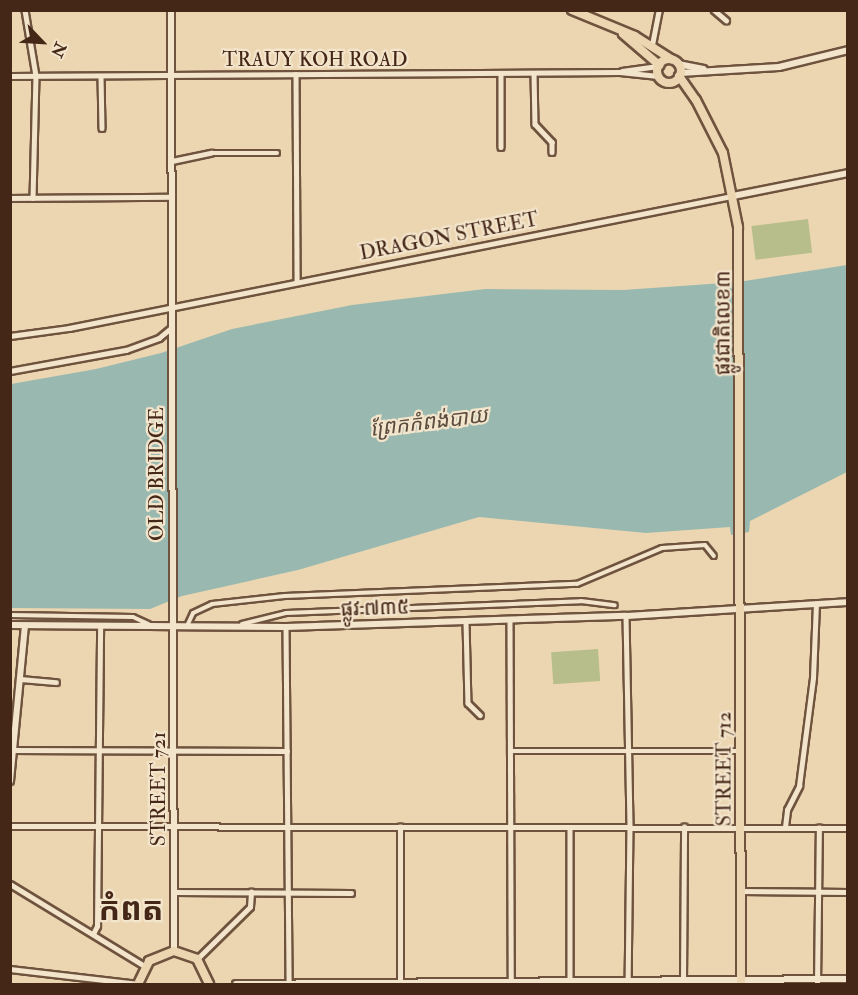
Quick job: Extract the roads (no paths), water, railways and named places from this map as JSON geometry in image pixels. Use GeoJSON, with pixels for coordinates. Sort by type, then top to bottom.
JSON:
{"type":"FeatureCollection","features":[{"type":"Feature","properties":{"kind":"highway"},"geometry":{"type":"LineString","coordinates":[[572,10],[652,45],[674,62],[680,75],[670,83]]}},
{"type":"Feature","properties":{"kind":"highway"},"geometry":{"type":"LineString","coordinates":[[615,28],[658,69],[674,62]]}},
{"type":"Feature","properties":{"kind":"highway","name":"ផ្លូវជាតិលេខ៣"},"geometry":{"type":"LineString","coordinates":[[658,69],[670,83],[696,100]]}},
{"type":"Feature","properties":{"kind":"highway","name":"ផ្លូវជាតិលេខ៣"},"geometry":{"type":"LineString","coordinates":[[680,75],[696,100],[723,153],[733,196],[739,267],[739,553]]}},
{"type":"Feature","properties":{"kind":"highway","name":"STREET 712"},"geometry":{"type":"LineString","coordinates":[[739,553],[741,981]]}},
{"type":"Feature","properties":{"kind":"main road"},"geometry":{"type":"LineString","coordinates":[[138,984],[145,966],[155,956],[174,951],[197,959],[209,984]]}},
{"type":"Feature","properties":{"kind":"street"},"geometry":{"type":"LineString","coordinates":[[25,10],[36,76],[33,198]]}},
{"type":"Feature","properties":{"kind":"street","name":"OLD BRIDGE"},"geometry":{"type":"LineString","coordinates":[[171,10],[174,627]]}},
{"type":"Feature","properties":{"kind":"street"},"geometry":{"type":"LineString","coordinates":[[652,45],[658,10]]}},
{"type":"Feature","properties":{"kind":"street"},"geometry":{"type":"LineString","coordinates":[[714,10],[726,20]]}},
{"type":"Feature","properties":{"kind":"street"},"geometry":{"type":"LineString","coordinates":[[680,75],[711,70],[779,67],[848,50]]}},
{"type":"Feature","properties":{"kind":"street"},"geometry":{"type":"LineString","coordinates":[[674,62],[711,70]]}},
{"type":"Feature","properties":{"kind":"street"},"geometry":{"type":"LineString","coordinates":[[620,72],[658,69]]}},
{"type":"Feature","properties":{"kind":"street"},"geometry":{"type":"LineString","coordinates":[[620,72],[658,69]]}},
{"type":"Feature","properties":{"kind":"street","name":"TRAUY KOH ROAD"},"geometry":{"type":"LineString","coordinates":[[10,76],[620,72]]}},
{"type":"Feature","properties":{"kind":"street"},"geometry":{"type":"LineString","coordinates":[[501,73],[501,147]]}},
{"type":"Feature","properties":{"kind":"street"},"geometry":{"type":"LineString","coordinates":[[534,73],[535,124],[552,142],[552,152]]}},
{"type":"Feature","properties":{"kind":"street"},"geometry":{"type":"LineString","coordinates":[[296,74],[297,281]]}},
{"type":"Feature","properties":{"kind":"street"},"geometry":{"type":"LineString","coordinates":[[101,76],[102,128]]}},
{"type":"Feature","properties":{"kind":"street"},"geometry":{"type":"LineString","coordinates":[[172,161],[211,153],[277,153]]}},
{"type":"Feature","properties":{"kind":"street"},"geometry":{"type":"LineString","coordinates":[[733,196],[848,173]]}},
{"type":"Feature","properties":{"kind":"street","name":"DRAGON STREET"},"geometry":{"type":"LineString","coordinates":[[10,336],[171,307],[733,196]]}},
{"type":"Feature","properties":{"kind":"street"},"geometry":{"type":"LineString","coordinates":[[10,198],[172,197]]}},
{"type":"Feature","properties":{"kind":"street"},"geometry":{"type":"LineString","coordinates":[[10,371],[126,350],[159,338],[171,330]]}},
{"type":"Feature","properties":{"kind":"street"},"geometry":{"type":"LineString","coordinates":[[186,627],[193,613],[212,604],[285,596],[577,584],[662,548],[705,544],[714,556]]}},
{"type":"Feature","properties":{"kind":"street"},"geometry":{"type":"LineString","coordinates":[[232,627],[286,614],[581,601],[615,605]]}},
{"type":"Feature","properties":{"kind":"street","name":"ផ្លូវ ៧៣៥"},"geometry":{"type":"LineString","coordinates":[[10,625],[286,627],[510,621],[848,602]]}},
{"type":"Feature","properties":{"kind":"street"},"geometry":{"type":"LineString","coordinates":[[785,827],[787,810],[799,786],[813,678],[816,604]]}},
{"type":"Feature","properties":{"kind":"street"},"geometry":{"type":"LineString","coordinates":[[10,615],[133,617],[154,627]]}},
{"type":"Feature","properties":{"kind":"street"},"geometry":{"type":"LineString","coordinates":[[626,616],[630,827],[628,983]]}},
{"type":"Feature","properties":{"kind":"street"},"geometry":{"type":"LineString","coordinates":[[510,621],[511,983]]}},
{"type":"Feature","properties":{"kind":"street"},"geometry":{"type":"LineString","coordinates":[[466,622],[468,703],[480,715]]}},
{"type":"Feature","properties":{"kind":"street"},"geometry":{"type":"LineString","coordinates":[[10,781],[25,626]]}},
{"type":"Feature","properties":{"kind":"street"},"geometry":{"type":"LineString","coordinates":[[93,934],[97,926],[100,626]]}},
{"type":"Feature","properties":{"kind":"street","name":"STREET 721"},"geometry":{"type":"LineString","coordinates":[[174,627],[174,951]]}},
{"type":"Feature","properties":{"kind":"street"},"geometry":{"type":"LineString","coordinates":[[286,627],[289,984]]}},
{"type":"Feature","properties":{"kind":"street"},"geometry":{"type":"LineString","coordinates":[[19,679],[56,682]]}},
{"type":"Feature","properties":{"kind":"street"},"geometry":{"type":"LineString","coordinates":[[12,750],[286,751]]}},
{"type":"Feature","properties":{"kind":"street"},"geometry":{"type":"LineString","coordinates":[[511,751],[740,751]]}},
{"type":"Feature","properties":{"kind":"street"},"geometry":{"type":"LineString","coordinates":[[10,826],[848,828]]}},
{"type":"Feature","properties":{"kind":"street"},"geometry":{"type":"LineString","coordinates":[[400,827],[400,983]]}},
{"type":"Feature","properties":{"kind":"street"},"geometry":{"type":"LineString","coordinates":[[570,827],[570,982]]}},
{"type":"Feature","properties":{"kind":"street"},"geometry":{"type":"LineString","coordinates":[[683,981],[684,827]]}},
{"type":"Feature","properties":{"kind":"street"},"geometry":{"type":"LineString","coordinates":[[817,982],[819,828]]}},
{"type":"Feature","properties":{"kind":"street"},"geometry":{"type":"LineString","coordinates":[[10,884],[145,966]]}},
{"type":"Feature","properties":{"kind":"street"},"geometry":{"type":"LineString","coordinates":[[741,891],[848,892]]}},
{"type":"Feature","properties":{"kind":"street"},"geometry":{"type":"LineString","coordinates":[[175,892],[351,893]]}},
{"type":"Feature","properties":{"kind":"street"},"geometry":{"type":"LineString","coordinates":[[197,959],[250,906],[251,892]]}},
{"type":"Feature","properties":{"kind":"street"},"geometry":{"type":"LineString","coordinates":[[10,969],[138,984]]}},
{"type":"Feature","properties":{"kind":"street"},"geometry":{"type":"LineString","coordinates":[[236,984],[817,982],[848,979]]}},
{"type":"Feature","properties":{"kind":"water","name":"ព្រែកកំពង់បាយ"},"geometry":{"type":"Polygon","coordinates":[[[847,265],[847,472],[750,521],[749,532],[731,535],[730,527],[646,533],[479,517],[298,570],[182,596],[150,609],[11,608],[11,384],[96,369],[161,353],[232,329],[352,305],[485,289],[623,290],[738,282],[847,265]]]}},
{"type":"Feature","properties":{"kind":"district","name":"កំពត"},"geometry":{"type":"Point","coordinates":[131,910]}}]}
